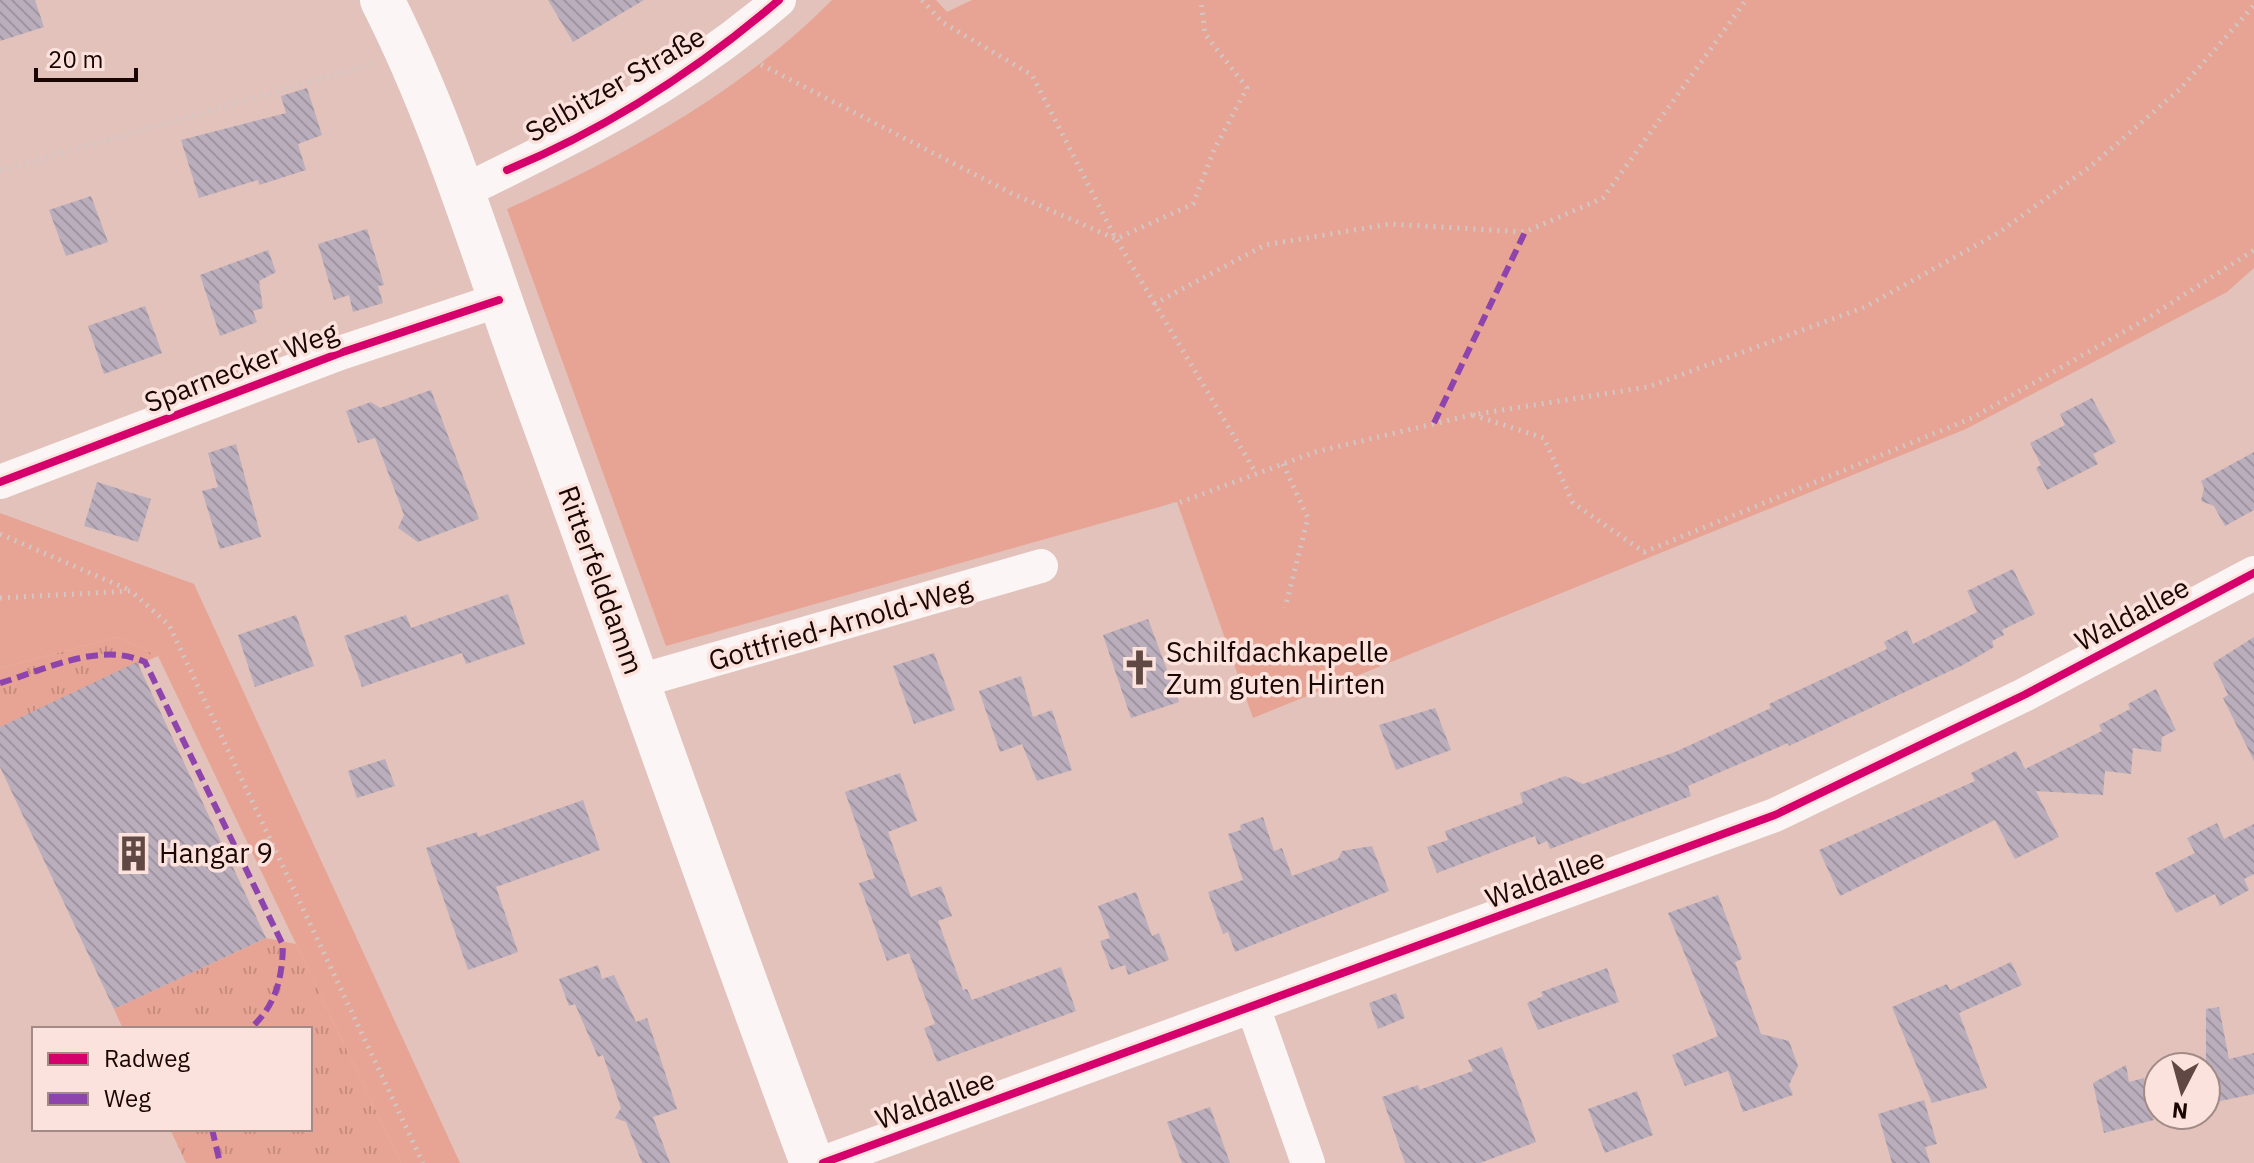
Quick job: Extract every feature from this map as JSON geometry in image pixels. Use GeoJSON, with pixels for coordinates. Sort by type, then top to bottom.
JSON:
{"type":"FeatureCollection","features":[{"type":"Feature","properties":{"kind":"main road","name":"Ritterfelddamm"},"geometry":{"type":"LineString","coordinates":[[382,0],[409,53],[462,192],[736,960],[812,1163]]}},
{"type":"Feature","properties":{"kind":"street","name":"Selbitzer Straße"},"geometry":{"type":"LineString","coordinates":[[462,192],[603,124],[734,39],[779,0]]}},
{"type":"Feature","properties":{"kind":"street","name":"Sparnecker Weg"},"geometry":{"type":"LineString","coordinates":[[0,482],[340,353],[499,300]]}},
{"type":"Feature","properties":{"kind":"street","name":"Gottfried-Arnold-Weg"},"geometry":{"type":"LineString","coordinates":[[639,681],[1041,566]]}},
{"type":"Feature","properties":{"kind":"street","name":"Waldallee"},"geometry":{"type":"LineString","coordinates":[[823,1163],[1775,815],[2024,695],[2254,573]]}},
{"type":"Feature","properties":{"kind":"street"},"geometry":{"type":"LineString","coordinates":[[1253,1007],[1308,1163]]}},
{"type":"Feature","properties":{"kind":"path"},"geometry":{"type":"LineString","coordinates":[[922,0],[942,22],[1032,75],[1116,239],[1256,473]]}},
{"type":"Feature","properties":{"kind":"path"},"geometry":{"type":"LineString","coordinates":[[734,39],[755,61],[1011,193],[1116,239],[1193,204],[1214,150],[1247,88],[1205,34],[1201,0]]}},
{"type":"Feature","properties":{"kind":"path"},"geometry":{"type":"LineString","coordinates":[[1154,304],[1265,245],[1390,224],[1525,232],[1603,198],[1746,0]]}},
{"type":"Feature","properties":{"kind":"path"},"geometry":{"type":"LineString","coordinates":[[1165,508],[1315,452],[1471,415],[1648,387],[1865,307],[1998,233],[2091,166],[2180,89],[2254,5]]}},
{"type":"Feature","properties":{"kind":"path"},"geometry":{"type":"LineString","coordinates":[[0,171],[388,59]]}},
{"type":"Feature","properties":{"kind":"path"},"geometry":{"type":"LineString","coordinates":[[1471,415],[1544,438],[1573,503],[1644,552],[1972,418],[2148,318],[2254,250]]}},
{"type":"Feature","properties":{"kind":"path"},"geometry":{"type":"LineString","coordinates":[[1283,464],[1308,518],[1285,608]]}},
{"type":"Feature","properties":{"kind":"path"},"geometry":{"type":"LineString","coordinates":[[0,534],[131,591],[169,625],[423,1163]]}},
{"type":"Feature","properties":{"kind":"path"},"geometry":{"type":"LineString","coordinates":[[0,598],[131,591]]}},
{"type":"Feature","properties":{"kind":"green space"},"geometry":{"type":"Polygon","coordinates":[[[832,0],[936,0],[947,12],[972,0],[2254,0],[2254,268],[2227,292],[1966,429],[1253,718],[1177,502],[666,646],[507,209],[594,167],[679,120],[759,64],[832,0]]]}},
{"type":"Feature","properties":{"kind":"green space"},"geometry":{"type":"Polygon","coordinates":[[[0,513],[194,584],[460,1163],[401,1163],[158,656],[118,637],[0,668],[0,513]]]}},
{"type":"Feature","properties":{"kind":"green space"},"geometry":{"type":"Polygon","coordinates":[[[118,637],[158,656],[0,727],[0,668],[118,637]]]}},
{"type":"Feature","properties":{"kind":"green space"},"geometry":{"type":"Polygon","coordinates":[[[266,938],[296,944],[401,1163],[186,1163],[171,1131],[312,1131],[312,1027],[122,1027],[114,1009],[266,938]]]}},
{"type":"Feature","properties":{"kind":"building"},"geometry":{"type":"Polygon","coordinates":[[[0,0],[35,0],[44,27],[0,41],[0,0]]]}},
{"type":"Feature","properties":{"kind":"building"},"geometry":{"type":"Polygon","coordinates":[[[548,0],[644,0],[573,42],[548,0]]]}},
{"type":"Feature","properties":{"kind":"building"},"geometry":{"type":"Polygon","coordinates":[[[307,88],[322,135],[298,144],[306,170],[259,185],[258,180],[199,198],[181,140],[286,113],[281,96],[307,88]]]}},
{"type":"Feature","properties":{"kind":"building"},"geometry":{"type":"Polygon","coordinates":[[[91,196],[108,242],[66,256],[49,210],[91,196]]]}},
{"type":"Feature","properties":{"kind":"building"},"geometry":{"type":"Polygon","coordinates":[[[367,229],[384,285],[378,286],[383,303],[353,312],[349,295],[334,300],[318,244],[367,229]]]}},
{"type":"Feature","properties":{"kind":"building"},"geometry":{"type":"Polygon","coordinates":[[[268,250],[276,272],[259,281],[263,308],[253,311],[257,322],[220,336],[200,275],[268,250]]]}},
{"type":"Feature","properties":{"kind":"building"},"geometry":{"type":"Polygon","coordinates":[[[145,306],[162,353],[104,374],[88,326],[145,306]]]}},
{"type":"Feature","properties":{"kind":"building"},"geometry":{"type":"Polygon","coordinates":[[[431,390],[479,519],[418,542],[398,528],[404,515],[375,438],[358,443],[346,411],[371,402],[380,408],[431,390]]]}},
{"type":"Feature","properties":{"kind":"building"},"geometry":{"type":"Polygon","coordinates":[[[2092,398],[2116,442],[2093,454],[2098,464],[2047,490],[2036,468],[2041,465],[2030,443],[2065,425],[2060,414],[2092,398]]]}},
{"type":"Feature","properties":{"kind":"building"},"geometry":{"type":"Polygon","coordinates":[[[236,444],[261,537],[220,549],[202,491],[218,487],[208,453],[236,444]]]}},
{"type":"Feature","properties":{"kind":"building"},"geometry":{"type":"Polygon","coordinates":[[[2254,452],[2254,510],[2225,526],[2214,506],[2201,501],[2204,488],[2201,481],[2254,452]]]}},
{"type":"Feature","properties":{"kind":"building"},"geometry":{"type":"Polygon","coordinates":[[[97,482],[151,499],[138,542],[84,526],[97,482]]]}},
{"type":"Feature","properties":{"kind":"building"},"geometry":{"type":"Polygon","coordinates":[[[2013,569],[2035,614],[2002,630],[2004,635],[1992,641],[1994,647],[1963,665],[1789,746],[1788,743],[1688,786],[1691,796],[1550,849],[1547,841],[1538,845],[1535,836],[1437,873],[1427,847],[1448,840],[1445,831],[1523,803],[1520,793],[1565,776],[1583,784],[1675,752],[1887,649],[1884,642],[1907,630],[1913,644],[1977,612],[1967,591],[2013,569]]]}},
{"type":"Feature","properties":{"kind":"building"},"geometry":{"type":"Polygon","coordinates":[[[508,594],[525,644],[466,664],[462,653],[362,687],[344,636],[406,615],[411,628],[508,594]]]}},
{"type":"Feature","properties":{"kind":"building"},"geometry":{"type":"Polygon","coordinates":[[[296,615],[314,666],[255,687],[238,635],[296,615]]]}},
{"type":"Feature","properties":{"kind":"building","name":"Schilfdachkapelle Zum guten Hirten"},"geometry":{"type":"Polygon","coordinates":[[[1148,619],[1179,702],[1131,718],[1103,635],[1148,619]]]}},
{"type":"Feature","properties":{"kind":"building"},"geometry":{"type":"Polygon","coordinates":[[[2254,637],[2254,761],[2223,698],[2228,695],[2213,663],[2254,637]]]}},
{"type":"Feature","properties":{"kind":"building"},"geometry":{"type":"Polygon","coordinates":[[[934,653],[955,710],[914,724],[893,666],[934,653]]]}},
{"type":"Feature","properties":{"kind":"building","name":"Hangar 9"},"geometry":{"type":"Polygon","coordinates":[[[137,662],[266,938],[114,1009],[0,767],[0,727],[137,662]]]}},
{"type":"Feature","properties":{"kind":"building"},"geometry":{"type":"Polygon","coordinates":[[[1021,676],[1033,717],[1052,710],[1072,770],[1037,781],[1022,744],[1000,752],[979,691],[1021,676]]]}},
{"type":"Feature","properties":{"kind":"building"},"geometry":{"type":"Polygon","coordinates":[[[2156,689],[2176,730],[2162,737],[2161,752],[2133,748],[2131,774],[2105,771],[2103,795],[2036,791],[2059,837],[2015,859],[1995,820],[1840,896],[1819,850],[1975,781],[1971,773],[2016,751],[2025,769],[2102,731],[2099,725],[2130,709],[2128,704],[2156,689]]]}},
{"type":"Feature","properties":{"kind":"building"},"geometry":{"type":"Polygon","coordinates":[[[1435,708],[1451,750],[1396,770],[1379,725],[1435,708]]]}},
{"type":"Feature","properties":{"kind":"building"},"geometry":{"type":"Polygon","coordinates":[[[385,759],[395,786],[357,798],[348,771],[385,759]]]}},
{"type":"Feature","properties":{"kind":"building"},"geometry":{"type":"Polygon","coordinates":[[[900,773],[917,821],[888,832],[911,897],[941,886],[952,916],[938,921],[963,990],[967,989],[972,1000],[1061,967],[1076,1011],[937,1062],[924,1028],[935,1024],[909,953],[887,961],[859,883],[875,878],[845,792],[900,773]]]}},
{"type":"Feature","properties":{"kind":"building"},"geometry":{"type":"Polygon","coordinates":[[[583,800],[600,850],[496,887],[518,952],[468,970],[426,848],[477,832],[478,837],[583,800]]]}},
{"type":"Feature","properties":{"kind":"building"},"geometry":{"type":"Polygon","coordinates":[[[1263,817],[1274,851],[1282,848],[1292,876],[1338,859],[1342,851],[1372,846],[1389,891],[1235,952],[1228,932],[1223,934],[1208,892],[1243,880],[1228,834],[1241,830],[1240,825],[1263,817]]]}},
{"type":"Feature","properties":{"kind":"building"},"geometry":{"type":"Polygon","coordinates":[[[2217,823],[2224,839],[2254,824],[2254,874],[2244,879],[2249,890],[2220,906],[2215,894],[2176,913],[2155,873],[2195,853],[2187,838],[2217,823]]]}},
{"type":"Feature","properties":{"kind":"building"},"geometry":{"type":"Polygon","coordinates":[[[1136,892],[1152,936],[1159,933],[1169,960],[1128,975],[1125,965],[1111,970],[1100,941],[1110,938],[1098,906],[1136,892]]]}},
{"type":"Feature","properties":{"kind":"building"},"geometry":{"type":"Polygon","coordinates":[[[1718,895],[1742,959],[1735,962],[1761,1034],[1789,1041],[1798,1066],[1789,1085],[1793,1095],[1743,1112],[1728,1071],[1685,1086],[1672,1055],[1718,1036],[1668,913],[1718,895]]]}},
{"type":"Feature","properties":{"kind":"building"},"geometry":{"type":"Polygon","coordinates":[[[2011,962],[2022,985],[1959,1013],[1987,1088],[1932,1103],[1892,1007],[1947,984],[1950,990],[2011,962]]]}},
{"type":"Feature","properties":{"kind":"building"},"geometry":{"type":"Polygon","coordinates":[[[598,965],[602,979],[614,975],[636,1022],[647,1018],[677,1109],[653,1117],[670,1163],[642,1163],[626,1122],[615,1118],[621,1108],[603,1055],[598,1057],[575,1004],[569,1006],[559,979],[598,965]]]}},
{"type":"Feature","properties":{"kind":"building"},"geometry":{"type":"Polygon","coordinates":[[[1607,968],[1619,1002],[1538,1030],[1527,1003],[1543,996],[1541,992],[1607,968]]]}},
{"type":"Feature","properties":{"kind":"building"},"geometry":{"type":"Polygon","coordinates":[[[1396,993],[1405,1018],[1378,1029],[1369,1003],[1396,993]]]}},
{"type":"Feature","properties":{"kind":"building"},"geometry":{"type":"Polygon","coordinates":[[[2219,1007],[2229,1059],[2254,1053],[2254,1094],[2222,1101],[2222,1051],[2206,1051],[2206,1009],[2219,1007]]]}},
{"type":"Feature","properties":{"kind":"building"},"geometry":{"type":"Polygon","coordinates":[[[1502,1047],[1536,1142],[1480,1163],[1405,1163],[1382,1097],[1418,1085],[1419,1090],[1473,1071],[1468,1060],[1502,1047]]]}},
{"type":"Feature","properties":{"kind":"building"},"geometry":{"type":"Polygon","coordinates":[[[2126,1065],[2129,1082],[2142,1079],[2142,1123],[2104,1133],[2093,1083],[2126,1065]]]}},
{"type":"Feature","properties":{"kind":"building"},"geometry":{"type":"Polygon","coordinates":[[[1637,1091],[1653,1135],[1605,1153],[1588,1109],[1637,1091]]]}},
{"type":"Feature","properties":{"kind":"building"},"geometry":{"type":"Polygon","coordinates":[[[1924,1100],[1937,1144],[1925,1147],[1930,1163],[1892,1163],[1878,1114],[1924,1100]]]}},
{"type":"Feature","properties":{"kind":"building"},"geometry":{"type":"Polygon","coordinates":[[[1210,1107],[1230,1163],[1182,1163],[1167,1122],[1210,1107]]]}},
{"type":"Feature","properties":{"kind":"marked path"},"geometry":{"type":"LineString","coordinates":[[1434,423],[1525,232]]}},
{"type":"Feature","properties":{"kind":"marked path"},"geometry":{"type":"LineString","coordinates":[[0,683],[91,656],[128,656],[145,662],[283,945],[276,991],[266,1011],[252,1027]]}},
{"type":"Feature","properties":{"kind":"marked path"},"geometry":{"type":"LineString","coordinates":[[212,1131],[220,1163]]}},
{"type":"Feature","properties":{"kind":"cycle path"},"geometry":{"type":"LineString","coordinates":[[507,170],[580,136],[650,96],[716,50],[779,0]]}},
{"type":"Feature","properties":{"kind":"cycle path"},"geometry":{"type":"LineString","coordinates":[[0,482],[340,353],[499,300]]}},
{"type":"Feature","properties":{"kind":"cycle path"},"geometry":{"type":"LineString","coordinates":[[823,1163],[1775,815],[2024,695],[2254,573]]}},
{"type":"Feature","properties":{"kind":"place","name":"Schilfdachkapelle Zum guten Hirten"},"geometry":{"type":"Point","coordinates":[1140,668]}},
{"type":"Feature","properties":{"kind":"place","name":"Hangar 9"},"geometry":{"type":"Point","coordinates":[133,853]}}]}
